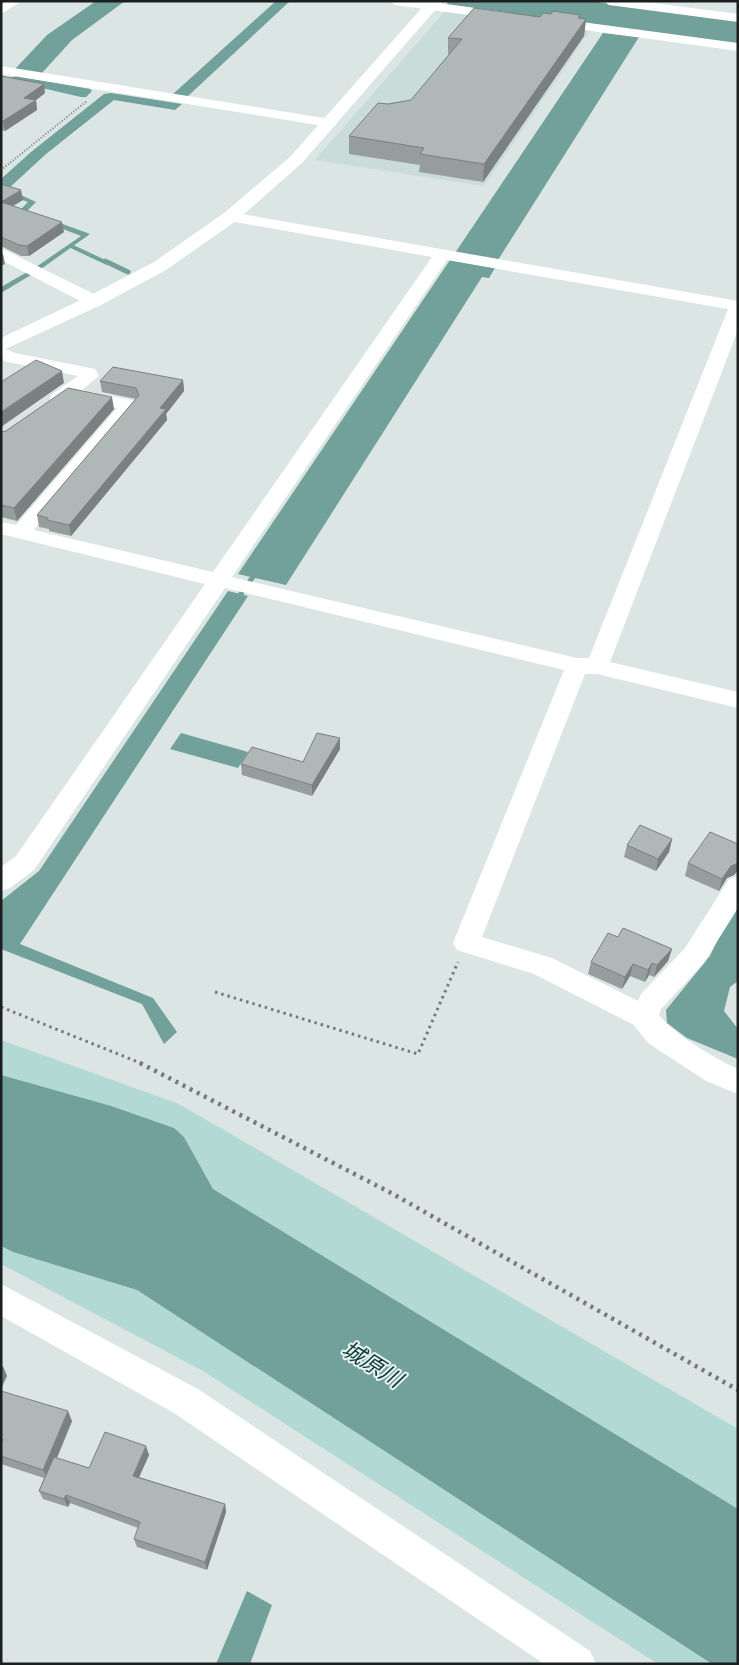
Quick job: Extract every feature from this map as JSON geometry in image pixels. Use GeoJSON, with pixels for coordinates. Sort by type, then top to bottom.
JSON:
{"type":"FeatureCollection","features":[{"type":"Feature","properties":{"kind":"street"},"geometry":{"type":"LineString","coordinates":[[1,10],[16,1]]}},
{"type":"Feature","properties":{"kind":"street"},"geometry":{"type":"LineString","coordinates":[[395,1],[434,4],[521,18]]}},
{"type":"Feature","properties":{"kind":"street"},"geometry":{"type":"LineString","coordinates":[[609,1],[738,18]]}},
{"type":"Feature","properties":{"kind":"street"},"geometry":{"type":"LineString","coordinates":[[1,345],[94,301],[160,266],[230,217],[296,160],[434,4]]}},
{"type":"Feature","properties":{"kind":"street"},"geometry":{"type":"LineString","coordinates":[[541,21],[738,47]]}},
{"type":"Feature","properties":{"kind":"street"},"geometry":{"type":"LineString","coordinates":[[1,70],[103,88],[330,123]]}},
{"type":"Feature","properties":{"kind":"street"},"geometry":{"type":"LineString","coordinates":[[230,217],[738,306],[587,666],[466,944],[542,966],[644,1017],[658,1035],[716,1072],[738,1082]]}},
{"type":"Feature","properties":{"kind":"street"},"geometry":{"type":"LineString","coordinates":[[1,253],[94,301]]}},
{"type":"Feature","properties":{"kind":"street"},"geometry":{"type":"LineString","coordinates":[[1,881],[25,863],[442,255]]}},
{"type":"Feature","properties":{"kind":"street"},"geometry":{"type":"LineString","coordinates":[[1,352],[9,356],[89,373],[90,376],[45,408]]}},
{"type":"Feature","properties":{"kind":"street"},"geometry":{"type":"LineString","coordinates":[[10,531],[130,405],[67,392]]}},
{"type":"Feature","properties":{"kind":"street"},"geometry":{"type":"LineString","coordinates":[[10,531],[738,700]]}},
{"type":"Feature","properties":{"kind":"street"},"geometry":{"type":"LineString","coordinates":[[644,1017],[652,1002],[694,956],[738,886]]}},
{"type":"Feature","properties":{"kind":"street"},"geometry":{"type":"LineString","coordinates":[[1,1299],[186,1401],[577,1664]]}},
{"type":"Feature","properties":{"kind":"path"},"geometry":{"type":"LineString","coordinates":[[1,170],[103,88]]}},
{"type":"Feature","properties":{"kind":"path"},"geometry":{"type":"LineString","coordinates":[[214,992],[418,1054],[466,944]]}},
{"type":"Feature","properties":{"kind":"path"},"geometry":{"type":"LineString","coordinates":[[1,1007],[150,1067],[393,1194],[738,1390]]}},
{"type":"Feature","properties":{"kind":"shaded area"},"geometry":{"type":"Polygon","coordinates":[[[446,10],[591,29],[484,186],[315,160],[446,10]]]}},
{"type":"Feature","properties":{"kind":"shaded area"},"geometry":{"type":"Polygon","coordinates":[[[1,1040],[179,1104],[738,1429],[738,1509],[213,1189],[184,1137],[1,1095],[1,1040]]]}},
{"type":"Feature","properties":{"kind":"shaded area"},"geometry":{"type":"Polygon","coordinates":[[[1,1246],[13,1252],[137,1290],[712,1664],[658,1664],[203,1371],[1,1264],[1,1246]]]}},
{"type":"Feature","properties":{"kind":"water"},"geometry":{"type":"Polygon","coordinates":[[[96,1],[125,1],[72,40],[41,74],[15,69],[47,35],[96,1]]]}},
{"type":"Feature","properties":{"kind":"water"},"geometry":{"type":"Polygon","coordinates":[[[276,1],[290,1],[187,97],[173,94],[276,1]]]}},
{"type":"Feature","properties":{"kind":"water"},"geometry":{"type":"Polygon","coordinates":[[[449,1],[590,1],[738,20],[738,44],[446,5],[449,1]]]}},
{"type":"Feature","properties":{"kind":"water"},"geometry":{"type":"Polygon","coordinates":[[[603,33],[639,37],[498,260],[455,253],[603,33]]]}},
{"type":"Feature","properties":{"kind":"water"},"geometry":{"type":"Polygon","coordinates":[[[17,76],[90,89],[92,91],[86,97],[81,97],[42,88],[1,82],[17,76]]]}},
{"type":"Feature","properties":{"kind":"water"},"geometry":{"type":"Polygon","coordinates":[[[111,93],[182,104],[175,110],[114,100],[46,154],[8,189],[36,202],[27,211],[90,234],[41,269],[1,293],[1,287],[36,267],[81,236],[19,211],[28,202],[1,192],[1,179],[31,152],[104,94],[111,93]]]}},
{"type":"Feature","properties":{"kind":"water"},"geometry":{"type":"Polygon","coordinates":[[[450,260],[495,268],[489,278],[482,277],[286,585],[238,574],[450,260]]]}},
{"type":"Feature","properties":{"kind":"water"},"geometry":{"type":"Polygon","coordinates":[[[228,591],[248,596],[20,944],[153,998],[177,1032],[164,1044],[142,1004],[1,949],[1,901],[39,871],[228,591]]]}},
{"type":"Feature","properties":{"kind":"water"},"geometry":{"type":"Polygon","coordinates":[[[181,733],[248,752],[238,768],[170,749],[181,733]]]}},
{"type":"Feature","properties":{"kind":"water"},"geometry":{"type":"Polygon","coordinates":[[[738,906],[738,981],[730,987],[724,1011],[738,1029],[738,1059],[687,1038],[667,1023],[666,1010],[710,956],[724,926],[738,906]]]}},
{"type":"Feature","properties":{"kind":"water","name":"城原川"},"geometry":{"type":"Polygon","coordinates":[[[1,1075],[111,1106],[174,1128],[184,1137],[213,1189],[738,1509],[738,1664],[712,1664],[137,1290],[13,1252],[1,1246],[1,1075]]]}},
{"type":"Feature","properties":{"kind":"water"},"geometry":{"type":"Polygon","coordinates":[[[247,1591],[272,1605],[250,1664],[216,1664],[247,1591]]]}},
{"type":"Feature","properties":{"kind":"building"},"geometry":{"type":"Polygon","coordinates":[[[474,8],[540,17],[543,13],[551,14],[553,11],[580,15],[578,18],[586,19],[484,164],[420,154],[424,148],[349,136],[378,103],[388,104],[411,100],[462,39],[448,38],[474,8]]]}},
{"type":"Feature","properties":{"kind":"building"},"geometry":{"type":"Polygon","coordinates":[[[1,76],[44,84],[24,98],[36,100],[3,121],[1,121],[1,76]]]}},
{"type":"Feature","properties":{"kind":"building"},"geometry":{"type":"Polygon","coordinates":[[[1,184],[21,190],[1,202],[1,184]]]}},
{"type":"Feature","properties":{"kind":"building"},"geometry":{"type":"Polygon","coordinates":[[[1,202],[62,222],[27,246],[19,245],[1,237],[1,202]]]}},
{"type":"Feature","properties":{"kind":"building"},"geometry":{"type":"Polygon","coordinates":[[[36,360],[62,371],[1,412],[1,382],[36,360]]]}},
{"type":"Feature","properties":{"kind":"building"},"geometry":{"type":"Polygon","coordinates":[[[113,367],[183,380],[160,408],[166,409],[69,525],[47,520],[48,518],[37,515],[139,395],[136,388],[100,381],[113,367]]]}},
{"type":"Feature","properties":{"kind":"building"},"geometry":{"type":"Polygon","coordinates":[[[68,388],[112,397],[14,508],[1,505],[1,432],[6,431],[68,388]]]}},
{"type":"Feature","properties":{"kind":"building"},"geometry":{"type":"Polygon","coordinates":[[[317,733],[340,738],[312,785],[241,764],[252,747],[303,762],[317,733]]]}},
{"type":"Feature","properties":{"kind":"building"},"geometry":{"type":"Polygon","coordinates":[[[640,825],[672,839],[658,859],[627,845],[640,825]]]}},
{"type":"Feature","properties":{"kind":"building"},"geometry":{"type":"Polygon","coordinates":[[[710,832],[738,844],[738,863],[731,866],[722,879],[688,863],[710,832]]]}},
{"type":"Feature","properties":{"kind":"building"},"geometry":{"type":"Polygon","coordinates":[[[623,928],[672,949],[657,965],[652,963],[648,970],[633,964],[625,977],[591,962],[608,933],[618,937],[623,928]]]}},
{"type":"Feature","properties":{"kind":"building"},"geometry":{"type":"Polygon","coordinates":[[[1,1391],[68,1411],[43,1470],[1,1456],[3,1439],[1,1439],[1,1391]]]}},
{"type":"Feature","properties":{"kind":"building"},"geometry":{"type":"Polygon","coordinates":[[[105,1432],[146,1446],[133,1476],[225,1504],[205,1562],[134,1539],[140,1522],[66,1495],[64,1499],[39,1491],[54,1457],[89,1468],[105,1432]]]}},
{"type":"Feature","properties":{"kind":"waterway"},"geometry":{"type":"LineString","coordinates":[[73,247],[107,263]]}},
{"type":"Feature","properties":{"kind":"waterway"},"geometry":{"type":"LineString","coordinates":[[105,261],[128,272]]}},
{"type":"Feature","properties":{"kind":"waterway"},"geometry":{"type":"LineString","coordinates":[[236,601],[257,571]]}}]}
